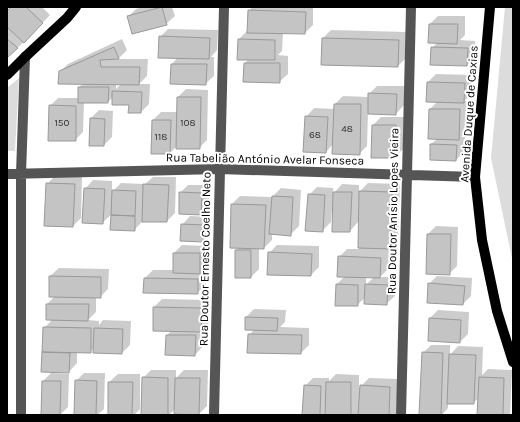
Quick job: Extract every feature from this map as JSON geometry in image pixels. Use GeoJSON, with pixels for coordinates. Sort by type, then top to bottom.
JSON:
{"type":"FeatureCollection","features":[{"type":"Feature","properties":{"kind":"main road"},"geometry":{"type":"LineString","coordinates":[[7,76],[67,18],[76,7]]}},
{"type":"Feature","properties":{"kind":"main road","name":"Avenida Duque de Caxias"},"geometry":{"type":"LineString","coordinates":[[490,7],[475,177],[482,240],[498,311],[513,362]]}},
{"type":"Feature","properties":{"kind":"street","name":"Rua Doutor Ernesto Coelho Neto"},"geometry":{"type":"LineString","coordinates":[[214,415],[224,7]]}},
{"type":"Feature","properties":{"kind":"street","name":"Rua Doutor Anísio Lopes Vieira"},"geometry":{"type":"LineString","coordinates":[[401,415],[411,7]]}},
{"type":"Feature","properties":{"kind":"street"},"geometry":{"type":"LineString","coordinates":[[22,415],[21,174],[25,57]]}},
{"type":"Feature","properties":{"kind":"street","name":"Rua Tabelião António Avelar Fonseca"},"geometry":{"type":"LineString","coordinates":[[7,174],[220,169],[475,177]]}},
{"type":"Feature","properties":{"kind":"shaded area"},"geometry":{"type":"Polygon","coordinates":[[[505,7],[513,7],[513,263],[491,158],[505,7]]]}},
{"type":"Feature","properties":{"kind":"shaded area"},"geometry":{"type":"Polygon","coordinates":[[[19,78],[15,151],[7,151],[7,88],[19,78]]]}},
{"type":"Feature","properties":{"kind":"building"},"geometry":{"type":"Polygon","coordinates":[[[11,7],[26,7],[43,23],[24,43],[7,27],[7,11],[11,7]]]}},
{"type":"Feature","properties":{"kind":"building"},"geometry":{"type":"Polygon","coordinates":[[[162,7],[167,25],[132,34],[127,16],[162,7]]]}},
{"type":"Feature","properties":{"kind":"building"},"geometry":{"type":"Polygon","coordinates":[[[248,10],[306,12],[305,34],[247,33],[248,10]]]}},
{"type":"Feature","properties":{"kind":"building"},"geometry":{"type":"Polygon","coordinates":[[[429,24],[458,24],[457,44],[428,43],[429,24]]]}},
{"type":"Feature","properties":{"kind":"building"},"geometry":{"type":"Polygon","coordinates":[[[159,36],[210,38],[209,59],[158,58],[159,36]]]}},
{"type":"Feature","properties":{"kind":"building"},"geometry":{"type":"Polygon","coordinates":[[[322,38],[399,40],[398,67],[321,65],[322,38]]]}},
{"type":"Feature","properties":{"kind":"building"},"geometry":{"type":"Polygon","coordinates":[[[7,39],[18,48],[7,58],[7,39]]]}},
{"type":"Feature","properties":{"kind":"building"},"geometry":{"type":"Polygon","coordinates":[[[238,39],[275,40],[275,60],[237,60],[238,39]]]}},
{"type":"Feature","properties":{"kind":"building"},"geometry":{"type":"Polygon","coordinates":[[[114,47],[119,59],[100,60],[101,67],[140,67],[139,85],[58,84],[59,71],[114,47]]]}},
{"type":"Feature","properties":{"kind":"building"},"geometry":{"type":"Polygon","coordinates":[[[431,47],[468,48],[467,66],[430,65],[431,47]]]}},
{"type":"Feature","properties":{"kind":"building"},"geometry":{"type":"Polygon","coordinates":[[[244,63],[280,63],[280,83],[243,82],[244,63]]]}},
{"type":"Feature","properties":{"kind":"building"},"geometry":{"type":"Polygon","coordinates":[[[171,64],[207,64],[206,85],[170,84],[171,64]]]}},
{"type":"Feature","properties":{"kind":"building"},"geometry":{"type":"Polygon","coordinates":[[[427,82],[465,83],[464,103],[426,102],[427,82]]]}},
{"type":"Feature","properties":{"kind":"building"},"geometry":{"type":"Polygon","coordinates":[[[78,87],[109,87],[108,103],[78,103],[78,87]]]}},
{"type":"Feature","properties":{"kind":"building"},"geometry":{"type":"Polygon","coordinates":[[[112,91],[142,92],[141,113],[128,113],[129,105],[112,105],[112,91]]]}},
{"type":"Feature","properties":{"kind":"building"},"geometry":{"type":"Polygon","coordinates":[[[368,93],[397,94],[396,115],[368,114],[368,93]]]}},
{"type":"Feature","properties":{"kind":"building"},"geometry":{"type":"Polygon","coordinates":[[[177,97],[201,97],[200,149],[176,149],[177,97]]]}},
{"type":"Feature","properties":{"kind":"building"},"geometry":{"type":"Polygon","coordinates":[[[334,104],[361,104],[360,155],[332,154],[334,104]]]}},
{"type":"Feature","properties":{"kind":"building"},"geometry":{"type":"Polygon","coordinates":[[[49,105],[76,106],[76,141],[48,141],[49,105]]]}},
{"type":"Feature","properties":{"kind":"building"},"geometry":{"type":"Polygon","coordinates":[[[429,109],[460,109],[459,140],[428,139],[429,109]]]}},
{"type":"Feature","properties":{"kind":"building"},"geometry":{"type":"Polygon","coordinates":[[[305,116],[328,117],[326,153],[303,152],[305,116]]]}},
{"type":"Feature","properties":{"kind":"building"},"geometry":{"type":"Polygon","coordinates":[[[90,118],[105,119],[104,146],[89,146],[90,118]]]}},
{"type":"Feature","properties":{"kind":"building"},"geometry":{"type":"Polygon","coordinates":[[[152,120],[171,120],[170,154],[151,154],[152,120]]]}},
{"type":"Feature","properties":{"kind":"building"},"geometry":{"type":"Polygon","coordinates":[[[372,125],[396,125],[395,158],[371,158],[372,125]]]}},
{"type":"Feature","properties":{"kind":"building"},"geometry":{"type":"Polygon","coordinates":[[[430,144],[457,145],[456,161],[430,160],[430,144]]]}},
{"type":"Feature","properties":{"kind":"building"},"geometry":{"type":"Polygon","coordinates":[[[46,183],[75,184],[73,227],[44,226],[46,183]]]}},
{"type":"Feature","properties":{"kind":"building"},"geometry":{"type":"Polygon","coordinates":[[[143,184],[169,185],[167,222],[142,222],[143,184]]]}},
{"type":"Feature","properties":{"kind":"building"},"geometry":{"type":"Polygon","coordinates":[[[84,188],[105,189],[103,224],[82,223],[84,188]]]}},
{"type":"Feature","properties":{"kind":"building"},"geometry":{"type":"Polygon","coordinates":[[[112,190],[136,191],[135,216],[111,215],[112,190]]]}},
{"type":"Feature","properties":{"kind":"building"},"geometry":{"type":"Polygon","coordinates":[[[359,191],[392,192],[390,249],[358,248],[359,191]]]}},
{"type":"Feature","properties":{"kind":"building"},"geometry":{"type":"Polygon","coordinates":[[[179,192],[202,193],[201,215],[179,214],[179,192]]]}},
{"type":"Feature","properties":{"kind":"building"},"geometry":{"type":"Polygon","coordinates":[[[333,192],[352,192],[350,232],[332,232],[333,192]]]}},
{"type":"Feature","properties":{"kind":"building"},"geometry":{"type":"Polygon","coordinates":[[[308,194],[325,195],[323,232],[305,231],[308,194]]]}},
{"type":"Feature","properties":{"kind":"building"},"geometry":{"type":"Polygon","coordinates":[[[272,196],[293,197],[291,236],[269,234],[272,196]]]}},
{"type":"Feature","properties":{"kind":"building"},"geometry":{"type":"Polygon","coordinates":[[[231,204],[266,205],[264,249],[230,248],[231,204]]]}},
{"type":"Feature","properties":{"kind":"building"},"geometry":{"type":"Polygon","coordinates":[[[111,215],[135,216],[135,231],[110,230],[111,215]]]}},
{"type":"Feature","properties":{"kind":"building"},"geometry":{"type":"Polygon","coordinates":[[[181,224],[204,225],[203,242],[180,241],[181,224]]]}},
{"type":"Feature","properties":{"kind":"building"},"geometry":{"type":"Polygon","coordinates":[[[427,234],[451,234],[450,275],[426,274],[427,234]]]}},
{"type":"Feature","properties":{"kind":"building"},"geometry":{"type":"Polygon","coordinates":[[[235,250],[251,250],[251,278],[235,278],[235,250]]]}},
{"type":"Feature","properties":{"kind":"building"},"geometry":{"type":"Polygon","coordinates":[[[268,252],[312,254],[311,276],[267,275],[268,252]]]}},
{"type":"Feature","properties":{"kind":"building"},"geometry":{"type":"Polygon","coordinates":[[[173,253],[200,253],[200,274],[173,273],[173,253]]]}},
{"type":"Feature","properties":{"kind":"building"},"geometry":{"type":"Polygon","coordinates":[[[338,256],[381,258],[380,278],[337,277],[338,256]]]}},
{"type":"Feature","properties":{"kind":"building"},"geometry":{"type":"Polygon","coordinates":[[[49,276],[101,277],[101,298],[49,297],[49,276]]]}},
{"type":"Feature","properties":{"kind":"building"},"geometry":{"type":"Polygon","coordinates":[[[144,278],[198,279],[198,294],[143,293],[144,278]]]}},
{"type":"Feature","properties":{"kind":"building"},"geometry":{"type":"Polygon","coordinates":[[[428,283],[465,286],[463,305],[427,303],[428,283]]]}},
{"type":"Feature","properties":{"kind":"building"},"geometry":{"type":"Polygon","coordinates":[[[336,284],[358,285],[358,306],[335,306],[336,284]]]}},
{"type":"Feature","properties":{"kind":"building"},"geometry":{"type":"Polygon","coordinates":[[[365,284],[388,285],[387,305],[364,304],[365,284]]]}},
{"type":"Feature","properties":{"kind":"building"},"geometry":{"type":"Polygon","coordinates":[[[46,304],[89,304],[88,321],[46,320],[46,304]]]}},
{"type":"Feature","properties":{"kind":"building"},"geometry":{"type":"Polygon","coordinates":[[[153,307],[202,308],[201,332],[153,331],[153,307]]]}},
{"type":"Feature","properties":{"kind":"building"},"geometry":{"type":"Polygon","coordinates":[[[245,317],[278,318],[277,331],[245,330],[245,317]]]}},
{"type":"Feature","properties":{"kind":"building"},"geometry":{"type":"Polygon","coordinates":[[[429,318],[461,320],[460,343],[428,341],[429,318]]]}},
{"type":"Feature","properties":{"kind":"building"},"geometry":{"type":"Polygon","coordinates":[[[43,327],[91,328],[91,353],[42,352],[43,327]]]}},
{"type":"Feature","properties":{"kind":"building"},"geometry":{"type":"Polygon","coordinates":[[[94,328],[123,329],[122,354],[93,353],[94,328]]]}},
{"type":"Feature","properties":{"kind":"building"},"geometry":{"type":"Polygon","coordinates":[[[248,334],[302,335],[301,354],[247,353],[248,334]]]}},
{"type":"Feature","properties":{"kind":"building"},"geometry":{"type":"Polygon","coordinates":[[[166,335],[196,335],[195,356],[165,355],[166,335]]]}},
{"type":"Feature","properties":{"kind":"building"},"geometry":{"type":"Polygon","coordinates":[[[42,352],[70,353],[69,373],[41,372],[42,352]]]}},
{"type":"Feature","properties":{"kind":"building"},"geometry":{"type":"Polygon","coordinates":[[[422,352],[443,353],[441,415],[419,415],[422,352]]]}},
{"type":"Feature","properties":{"kind":"building"},"geometry":{"type":"Polygon","coordinates":[[[449,354],[476,355],[474,404],[447,404],[449,354]]]}},
{"type":"Feature","properties":{"kind":"building"},"geometry":{"type":"Polygon","coordinates":[[[142,377],[168,378],[168,415],[141,415],[142,377]]]}},
{"type":"Feature","properties":{"kind":"building"},"geometry":{"type":"Polygon","coordinates":[[[479,377],[504,378],[503,415],[477,415],[479,377]]]}},
{"type":"Feature","properties":{"kind":"building"},"geometry":{"type":"Polygon","coordinates":[[[175,378],[200,378],[199,415],[174,414],[175,378]]]}},
{"type":"Feature","properties":{"kind":"building"},"geometry":{"type":"Polygon","coordinates":[[[75,380],[97,381],[96,415],[74,415],[75,380]]]}},
{"type":"Feature","properties":{"kind":"building"},"geometry":{"type":"Polygon","coordinates":[[[42,381],[61,381],[60,415],[41,415],[42,381]]]}},
{"type":"Feature","properties":{"kind":"building"},"geometry":{"type":"Polygon","coordinates":[[[108,382],[133,382],[132,415],[108,415],[108,382]]]}},
{"type":"Feature","properties":{"kind":"building"},"geometry":{"type":"Polygon","coordinates":[[[326,382],[351,382],[351,415],[325,415],[326,382]]]}},
{"type":"Feature","properties":{"kind":"building"},"geometry":{"type":"Polygon","coordinates":[[[304,385],[321,386],[320,415],[302,415],[304,385]]]}},
{"type":"Feature","properties":{"kind":"building"},"geometry":{"type":"Polygon","coordinates":[[[360,385],[390,387],[389,415],[358,415],[360,385]]]}}]}
